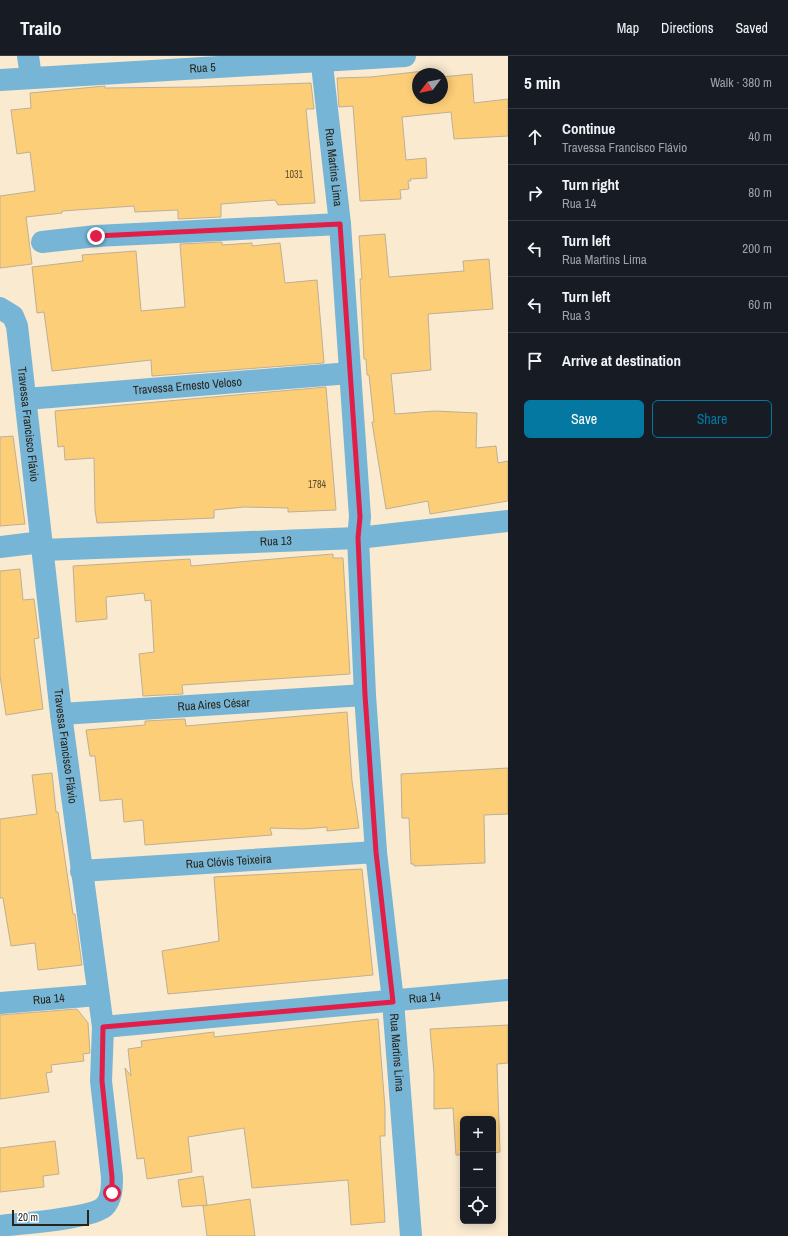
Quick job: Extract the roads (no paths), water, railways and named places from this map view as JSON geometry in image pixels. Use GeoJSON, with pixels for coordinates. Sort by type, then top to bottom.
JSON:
{"type":"FeatureCollection","features":[{"type":"Feature","properties":{"kind":"street"},"geometry":{"type":"LineString","coordinates":[[28,56],[31,78]]}},
{"type":"Feature","properties":{"kind":"street","name":"Rua 5"},"geometry":{"type":"LineString","coordinates":[[0,80],[31,78],[147,63],[405,56]]}},
{"type":"Feature","properties":{"kind":"street","name":"Rua Martins Lima"},"geometry":{"type":"LineString","coordinates":[[321,59],[340,224],[360,517],[358,538],[365,695],[376,852],[393,1002],[411,1236]]}},
{"type":"Feature","properties":{"kind":"street"},"geometry":{"type":"LineString","coordinates":[[42,242],[96,236],[340,224]]}},
{"type":"Feature","properties":{"kind":"street","name":"Travessa Francisco Flávio"},"geometry":{"type":"LineString","coordinates":[[0,1226],[88,1214],[104,1206],[112,1193],[112,1177],[102,1081],[103,1027],[61,714],[18,326],[6,312]]}},
{"type":"Feature","properties":{"kind":"street","name":"Travessa Ernesto Veloso"},"geometry":{"type":"LineString","coordinates":[[26,398],[350,373]]}},
{"type":"Feature","properties":{"kind":"street","name":"Rua 13"},"geometry":{"type":"LineString","coordinates":[[0,546],[358,538],[508,521]]}},
{"type":"Feature","properties":{"kind":"street","name":"Rua Aires César"},"geometry":{"type":"LineString","coordinates":[[61,714],[365,695]]}},
{"type":"Feature","properties":{"kind":"street","name":"Rua Clóvis Teixeira"},"geometry":{"type":"LineString","coordinates":[[82,871],[376,852]]}},
{"type":"Feature","properties":{"kind":"street","name":"Rua 14"},"geometry":{"type":"LineString","coordinates":[[103,1027],[393,1002],[508,990]]}},
{"type":"Feature","properties":{"kind":"street","name":"Rua 14"},"geometry":{"type":"LineString","coordinates":[[0,1003],[98,994]]}}]}
